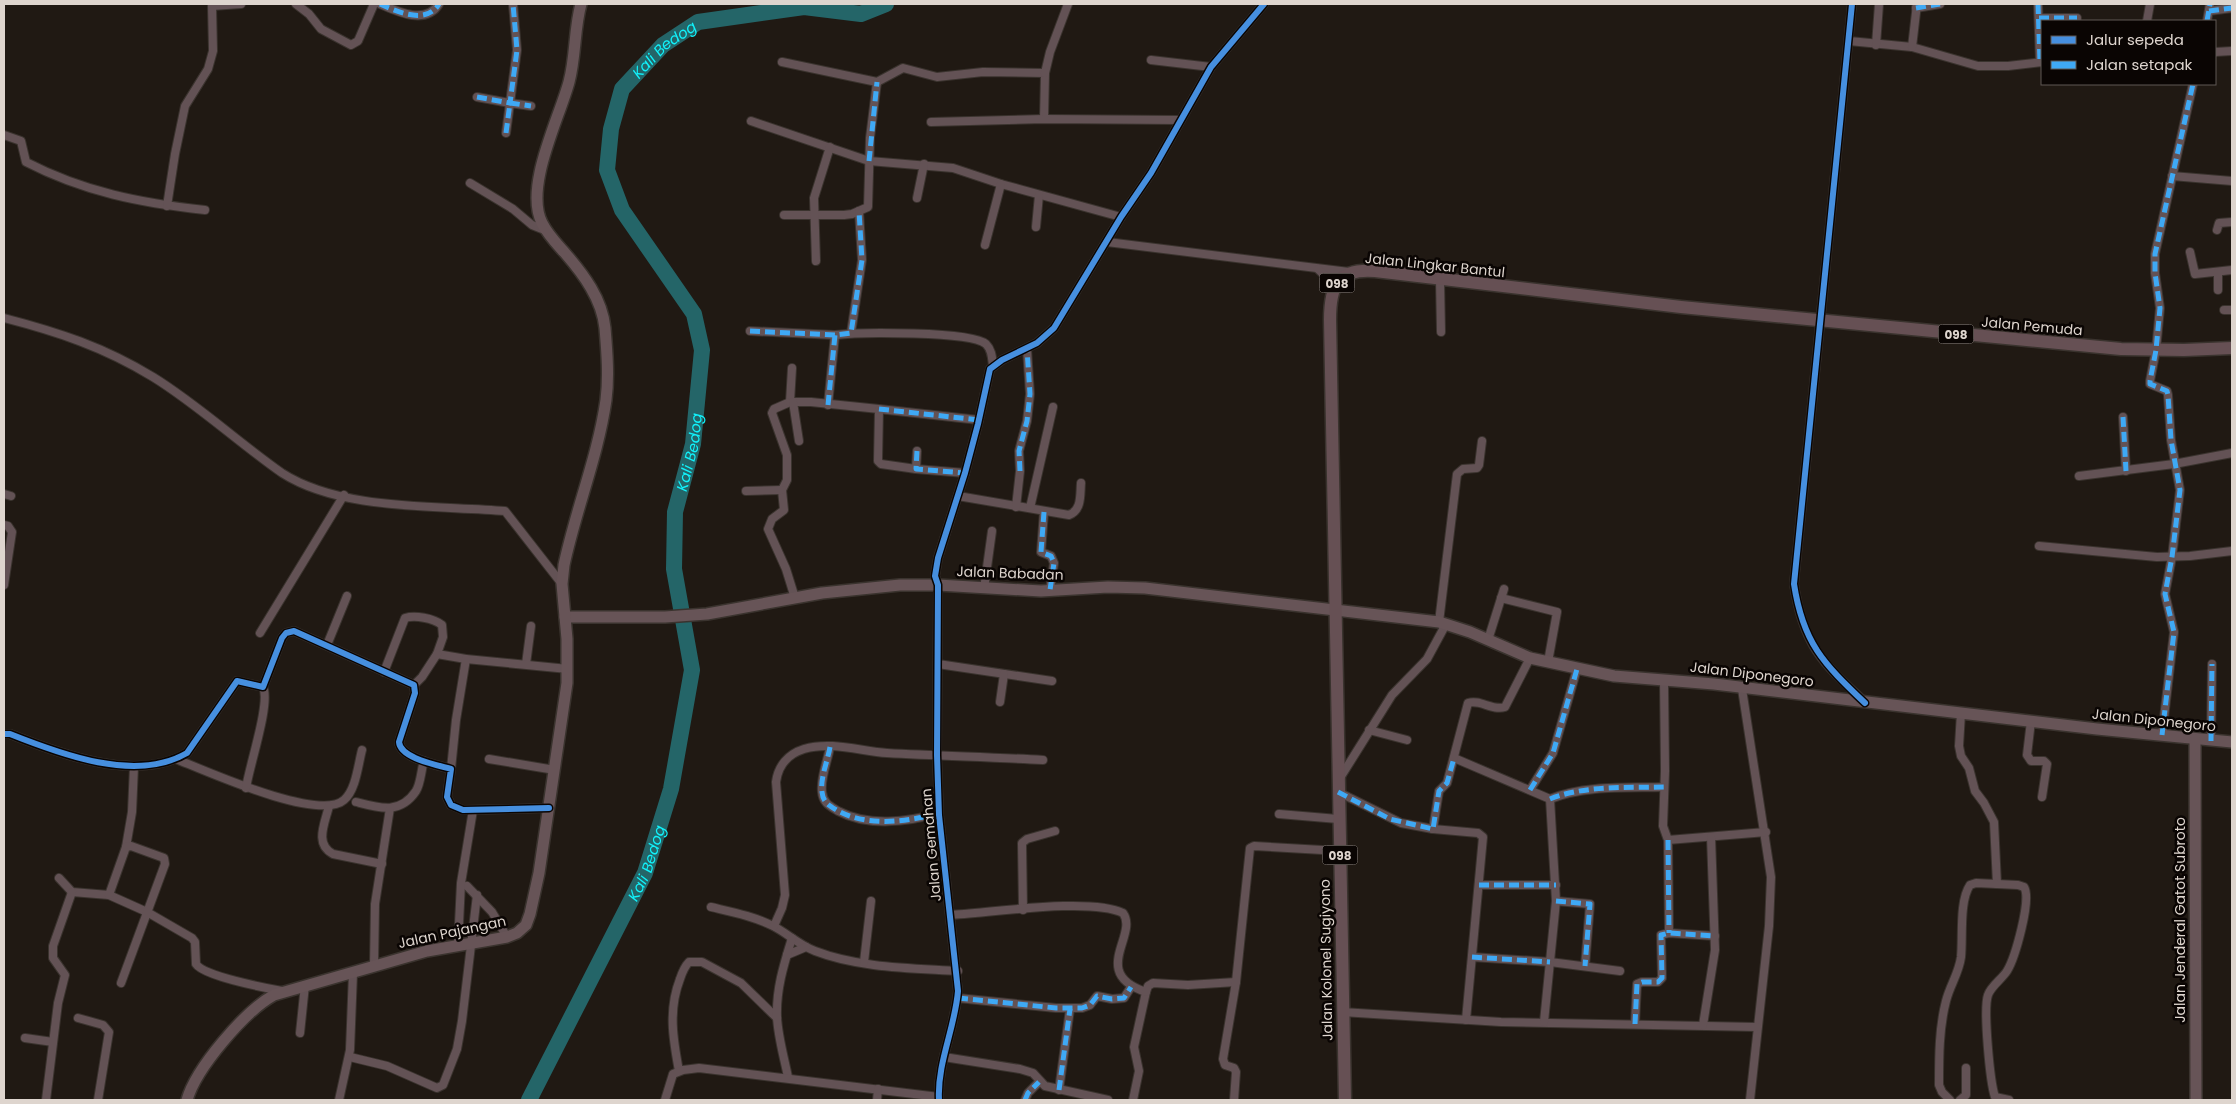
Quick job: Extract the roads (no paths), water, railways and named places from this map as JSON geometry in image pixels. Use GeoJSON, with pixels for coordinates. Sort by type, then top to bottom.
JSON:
{"type":"FeatureCollection","features":[{"type":"Feature","properties":{"kind":"main road","name":"Jalan Pajangan"},"geometry":{"type":"LineString","coordinates":[[187,1100],[192,1085],[205,1064],[254,1010],[268,998],[282,991],[353,973],[427,950],[507,937],[522,929],[530,914],[555,770],[568,669],[562,584],[567,550],[603,416],[607,388],[607,353],[603,317],[595,293],[573,262],[547,232],[538,214],[538,186],[548,143],[569,82],[582,4]]}},
{"type":"Feature","properties":{"kind":"main road","name":"Jalan Lingkar Bantul"},"geometry":{"type":"LineString","coordinates":[[1335,285],[1351,272],[1375,271],[1681,308]]}},
{"type":"Feature","properties":{"kind":"main road","name":"098"},"geometry":{"type":"LineString","coordinates":[[1335,285],[1330,308],[1335,610]]}},
{"type":"Feature","properties":{"kind":"main road","name":"Jalan Pemuda"},"geometry":{"type":"LineString","coordinates":[[1681,308],[2156,350],[2232,348]]}},
{"type":"Feature","properties":{"kind":"main road","name":"Jalan Babadan"},"geometry":{"type":"LineString","coordinates":[[565,617],[665,617],[707,614],[795,598],[880,586],[938,585],[984,589],[1050,590],[1108,587],[1145,588],[1335,610]]}},
{"type":"Feature","properties":{"kind":"main road","name":"Jalan Diponegoro"},"geometry":{"type":"LineString","coordinates":[[1335,610],[1442,623],[1530,658],[1614,676],[2195,740],[2232,742]]}},
{"type":"Feature","properties":{"kind":"main road","name":"Jalan Kolonel Sugiyono"},"geometry":{"type":"LineString","coordinates":[[1335,610],[1345,1100]]}},
{"type":"Feature","properties":{"kind":"main road","name":"Jalan Jenderal Gatot Subroto"},"geometry":{"type":"LineString","coordinates":[[2195,740],[2196,1100]]}},
{"type":"Feature","properties":{"kind":"street"},"geometry":{"type":"LineString","coordinates":[[167,206],[185,106],[208,69],[213,51],[212,6],[241,4]]}},
{"type":"Feature","properties":{"kind":"street"},"geometry":{"type":"LineString","coordinates":[[296,4],[309,14],[321,29],[351,45],[358,41],[374,4]]}},
{"type":"Feature","properties":{"kind":"street"},"geometry":{"type":"LineString","coordinates":[[380,4],[409,15],[417,16],[425,16],[432,12],[439,4]]}},
{"type":"Feature","properties":{"kind":"street"},"geometry":{"type":"LineString","coordinates":[[506,134],[517,50],[513,4]]}},
{"type":"Feature","properties":{"kind":"street"},"geometry":{"type":"LineString","coordinates":[[1044,119],[1045,73],[1050,52],[1068,4]]}},
{"type":"Feature","properties":{"kind":"street"},"geometry":{"type":"LineString","coordinates":[[750,331],[834,335],[852,333],[952,335],[985,343],[990,348],[993,366],[1048,336],[1121,217],[1151,173],[1211,67],[1264,4]]}},
{"type":"Feature","properties":{"kind":"street"},"geometry":{"type":"LineString","coordinates":[[1852,4],[1794,584],[1798,611],[1814,650],[1837,677],[1865,703]]}},
{"type":"Feature","properties":{"kind":"street"},"geometry":{"type":"LineString","coordinates":[[1876,45],[1879,4]]}},
{"type":"Feature","properties":{"kind":"street"},"geometry":{"type":"LineString","coordinates":[[1912,47],[1917,6],[1940,4]]}},
{"type":"Feature","properties":{"kind":"street"},"geometry":{"type":"LineString","coordinates":[[1849,41],[1912,47],[1978,66],[2008,66],[2041,62],[2038,4]]}},
{"type":"Feature","properties":{"kind":"street"},"geometry":{"type":"LineString","coordinates":[[2147,20],[2150,4]]}},
{"type":"Feature","properties":{"kind":"street"},"geometry":{"type":"LineString","coordinates":[[2207,20],[2210,7],[2232,8]]}},
{"type":"Feature","properties":{"kind":"street"},"geometry":{"type":"LineString","coordinates":[[2039,18],[2077,18]]}},
{"type":"Feature","properties":{"kind":"street"},"geometry":{"type":"LineString","coordinates":[[2216,52],[2232,51]]}},
{"type":"Feature","properties":{"kind":"street"},"geometry":{"type":"LineString","coordinates":[[1151,60],[1211,67]]}},
{"type":"Feature","properties":{"kind":"street"},"geometry":{"type":"LineString","coordinates":[[782,62],[877,82],[903,68],[937,78],[975,72],[1045,73]]}},
{"type":"Feature","properties":{"kind":"street"},"geometry":{"type":"LineString","coordinates":[[784,215],[844,215],[866,209],[870,204],[869,161],[877,82]]}},
{"type":"Feature","properties":{"kind":"street"},"geometry":{"type":"LineString","coordinates":[[2162,735],[2174,638],[2165,594],[2172,557],[2180,490],[2174,464],[2167,391],[2150,384],[2156,350],[2160,308],[2155,273],[2155,254],[2193,85]]}},
{"type":"Feature","properties":{"kind":"street"},"geometry":{"type":"LineString","coordinates":[[477,97],[531,106]]}},
{"type":"Feature","properties":{"kind":"street"},"geometry":{"type":"LineString","coordinates":[[931,122],[1044,119],[1180,120]]}},
{"type":"Feature","properties":{"kind":"street"},"geometry":{"type":"LineString","coordinates":[[751,121],[869,161],[924,164],[952,168],[1001,184],[1121,217]]}},
{"type":"Feature","properties":{"kind":"street"},"geometry":{"type":"LineString","coordinates":[[4,135],[21,141],[26,162],[54,176],[85,188],[167,206],[205,210]]}},
{"type":"Feature","properties":{"kind":"street"},"geometry":{"type":"LineString","coordinates":[[816,261],[815,190],[830,147]]}},
{"type":"Feature","properties":{"kind":"street"},"geometry":{"type":"LineString","coordinates":[[917,198],[924,164]]}},
{"type":"Feature","properties":{"kind":"street"},"geometry":{"type":"LineString","coordinates":[[2172,176],[2232,181]]}},
{"type":"Feature","properties":{"kind":"street"},"geometry":{"type":"LineString","coordinates":[[470,183],[513,209],[532,225],[547,232]]}},
{"type":"Feature","properties":{"kind":"street"},"geometry":{"type":"LineString","coordinates":[[985,246],[1001,184]]}},
{"type":"Feature","properties":{"kind":"street"},"geometry":{"type":"LineString","coordinates":[[1036,227],[1039,195]]}},
{"type":"Feature","properties":{"kind":"street"},"geometry":{"type":"LineString","coordinates":[[852,333],[853,313],[862,260],[859,211]]}},
{"type":"Feature","properties":{"kind":"street"},"geometry":{"type":"LineString","coordinates":[[2217,230],[2219,223],[2232,222]]}},
{"type":"Feature","properties":{"kind":"street"},"geometry":{"type":"LineString","coordinates":[[1107,242],[1351,272]]}},
{"type":"Feature","properties":{"kind":"street"},"geometry":{"type":"LineString","coordinates":[[2190,252],[2195,274],[2232,270]]}},
{"type":"Feature","properties":{"kind":"street"},"geometry":{"type":"LineString","coordinates":[[1318,268],[1335,285]]}},
{"type":"Feature","properties":{"kind":"street"},"geometry":{"type":"LineString","coordinates":[[2218,272],[2218,290]]}},
{"type":"Feature","properties":{"kind":"street"},"geometry":{"type":"LineString","coordinates":[[1440,280],[1441,332]]}},
{"type":"Feature","properties":{"kind":"street"},"geometry":{"type":"LineString","coordinates":[[4,318],[64,334],[89,343],[125,361],[154,378],[292,479],[344,496],[386,504],[506,511],[562,584]]}},
{"type":"Feature","properties":{"kind":"street"},"geometry":{"type":"LineString","coordinates":[[828,405],[834,335]]}},
{"type":"Feature","properties":{"kind":"street"},"geometry":{"type":"LineString","coordinates":[[1016,507],[1020,471],[1018,451],[1027,421],[1030,394],[1027,349]]}},
{"type":"Feature","properties":{"kind":"street","name":"Jalan Gemahan"},"geometry":{"type":"LineString","coordinates":[[939,1099],[939,1081],[958,998],[958,971],[939,813],[937,755],[938,585],[934,576],[965,474],[979,420],[988,373],[993,366]]}},
{"type":"Feature","properties":{"kind":"street"},"geometry":{"type":"LineString","coordinates":[[792,368],[791,402],[799,441]]}},
{"type":"Feature","properties":{"kind":"street"},"geometry":{"type":"LineString","coordinates":[[795,598],[786,569],[768,529],[772,519],[784,510],[782,490],[787,480],[788,455],[772,413],[774,409],[791,402],[811,402],[979,420]]}},
{"type":"Feature","properties":{"kind":"street"},"geometry":{"type":"LineString","coordinates":[[1030,508],[1053,407]]}},
{"type":"Feature","properties":{"kind":"street"},"geometry":{"type":"LineString","coordinates":[[879,410],[878,460],[881,464],[965,474]]}},
{"type":"Feature","properties":{"kind":"street"},"geometry":{"type":"LineString","coordinates":[[2123,417],[2126,471]]}},
{"type":"Feature","properties":{"kind":"street"},"geometry":{"type":"LineString","coordinates":[[1466,1020],[1482,834],[1433,829],[1390,820],[1338,787],[1369,730],[1392,695],[1428,659],[1442,623],[1457,474],[1463,469],[1476,468],[1479,465],[1482,441]]}},
{"type":"Feature","properties":{"kind":"street"},"geometry":{"type":"LineString","coordinates":[[916,469],[917,451]]}},
{"type":"Feature","properties":{"kind":"street"},"geometry":{"type":"LineString","coordinates":[[2079,476],[2174,464],[2232,453]]}},
{"type":"Feature","properties":{"kind":"street"},"geometry":{"type":"LineString","coordinates":[[958,496],[1064,515],[1075,512],[1079,507],[1081,483]]}},
{"type":"Feature","properties":{"kind":"street"},"geometry":{"type":"LineString","coordinates":[[746,491],[782,490]]}},
{"type":"Feature","properties":{"kind":"street"},"geometry":{"type":"LineString","coordinates":[[260,633],[344,496]]}},
{"type":"Feature","properties":{"kind":"street"},"geometry":{"type":"LineString","coordinates":[[1044,512],[1041,552],[1051,556],[1054,563],[1050,590]]}},
{"type":"Feature","properties":{"kind":"street"},"geometry":{"type":"LineString","coordinates":[[4,525],[8,526],[12,532],[4,585]]}},
{"type":"Feature","properties":{"kind":"street"},"geometry":{"type":"LineString","coordinates":[[984,589],[992,530]]}},
{"type":"Feature","properties":{"kind":"street"},"geometry":{"type":"LineString","coordinates":[[2039,546],[2172,557],[2232,551]]}},
{"type":"Feature","properties":{"kind":"street"},"geometry":{"type":"LineString","coordinates":[[1488,640],[1504,589]]}},
{"type":"Feature","properties":{"kind":"street"},"geometry":{"type":"LineString","coordinates":[[327,645],[347,596]]}},
{"type":"Feature","properties":{"kind":"street"},"geometry":{"type":"LineString","coordinates":[[1501,598],[1557,612],[1548,662]]}},
{"type":"Feature","properties":{"kind":"street"},"geometry":{"type":"LineString","coordinates":[[384,672],[406,617],[434,620],[442,625],[443,637],[437,654],[422,677],[414,685]]}},
{"type":"Feature","properties":{"kind":"street"},"geometry":{"type":"LineString","coordinates":[[526,664],[531,626]]}},
{"type":"Feature","properties":{"kind":"street"},"geometry":{"type":"LineString","coordinates":[[246,788],[264,712],[265,692],[263,687],[282,638],[286,634],[294,631],[414,685]]}},
{"type":"Feature","properties":{"kind":"street"},"geometry":{"type":"LineString","coordinates":[[437,654],[466,659],[568,669]]}},
{"type":"Feature","properties":{"kind":"street"},"geometry":{"type":"LineString","coordinates":[[1433,829],[1439,791],[1447,783],[1468,703],[1473,702],[1497,708],[1505,707],[1530,658]]}},
{"type":"Feature","properties":{"kind":"street"},"geometry":{"type":"LineString","coordinates":[[466,659],[456,720],[447,794],[448,801],[457,808],[473,810],[549,808]]}},
{"type":"Feature","properties":{"kind":"street"},"geometry":{"type":"LineString","coordinates":[[938,664],[1052,682]]}},
{"type":"Feature","properties":{"kind":"street"},"geometry":{"type":"LineString","coordinates":[[2211,741],[2212,664]]}},
{"type":"Feature","properties":{"kind":"street"},"geometry":{"type":"LineString","coordinates":[[1530,790],[1552,753],[1577,669]]}},
{"type":"Feature","properties":{"kind":"street"},"geometry":{"type":"LineString","coordinates":[[1000,702],[1004,674]]}},
{"type":"Feature","properties":{"kind":"street"},"geometry":{"type":"LineString","coordinates":[[1664,680],[1663,830],[1668,840],[1669,933]]}},
{"type":"Feature","properties":{"kind":"street"},"geometry":{"type":"LineString","coordinates":[[4,734],[10,734],[95,762],[148,766],[176,759],[187,753],[237,681],[263,687]]}},
{"type":"Feature","properties":{"kind":"street"},"geometry":{"type":"LineString","coordinates":[[414,685],[415,693],[399,744],[402,751],[424,761],[451,769]]}},
{"type":"Feature","properties":{"kind":"street"},"geometry":{"type":"LineString","coordinates":[[1742,689],[1766,832],[1771,877],[1771,898],[1750,1100]]}},
{"type":"Feature","properties":{"kind":"street"},"geometry":{"type":"LineString","coordinates":[[1961,713],[1960,756],[1969,768],[1976,791],[1994,822],[1997,884]]}},
{"type":"Feature","properties":{"kind":"street"},"geometry":{"type":"LineString","coordinates":[[2032,721],[2027,755],[2029,759],[2044,761],[2047,764],[2042,797]]}},
{"type":"Feature","properties":{"kind":"street"},"geometry":{"type":"LineString","coordinates":[[1369,730],[1407,740]]}},
{"type":"Feature","properties":{"kind":"street"},"geometry":{"type":"LineString","coordinates":[[830,746],[822,785],[824,798],[830,807],[855,818],[865,820],[911,820],[939,813]]}},
{"type":"Feature","properties":{"kind":"street"},"geometry":{"type":"LineString","coordinates":[[774,926],[782,908],[785,895],[776,807],[778,772],[787,758],[798,751],[830,746],[885,753],[1043,760]]}},
{"type":"Feature","properties":{"kind":"street"},"geometry":{"type":"LineString","coordinates":[[176,759],[246,788],[302,802],[329,806],[338,804],[346,799],[351,790],[362,750]]}},
{"type":"Feature","properties":{"kind":"street"},"geometry":{"type":"LineString","coordinates":[[1454,758],[1550,799],[1565,793],[1580,791],[1664,787]]}},
{"type":"Feature","properties":{"kind":"street"},"geometry":{"type":"LineString","coordinates":[[489,759],[555,770]]}},
{"type":"Feature","properties":{"kind":"street"},"geometry":{"type":"LineString","coordinates":[[356,802],[382,809],[403,804],[416,791],[424,761]]}},
{"type":"Feature","properties":{"kind":"street"},"geometry":{"type":"LineString","coordinates":[[109,895],[126,846],[132,812],[134,766]]}},
{"type":"Feature","properties":{"kind":"street"},"geometry":{"type":"LineString","coordinates":[[1544,1022],[1556,901],[1550,799]]}},
{"type":"Feature","properties":{"kind":"street"},"geometry":{"type":"LineString","coordinates":[[329,806],[322,834],[323,846],[326,850],[333,854],[382,864]]}},
{"type":"Feature","properties":{"kind":"street"},"geometry":{"type":"LineString","coordinates":[[374,966],[375,904],[390,808]]}},
{"type":"Feature","properties":{"kind":"street"},"geometry":{"type":"LineString","coordinates":[[458,944],[461,883],[473,810]]}},
{"type":"Feature","properties":{"kind":"street"},"geometry":{"type":"LineString","coordinates":[[1279,814],[1338,819]]}},
{"type":"Feature","properties":{"kind":"street"},"geometry":{"type":"LineString","coordinates":[[1022,910],[1022,843],[1027,839],[1055,831]]}},
{"type":"Feature","properties":{"kind":"street"},"geometry":{"type":"LineString","coordinates":[[1668,840],[1766,832]]}},
{"type":"Feature","properties":{"kind":"street"},"geometry":{"type":"LineString","coordinates":[[1703,1025],[1714,962],[1715,936],[1711,836]]}},
{"type":"Feature","properties":{"kind":"street"},"geometry":{"type":"LineString","coordinates":[[121,983],[165,864],[164,858],[131,846],[126,846]]}},
{"type":"Feature","properties":{"kind":"street"},"geometry":{"type":"LineString","coordinates":[[1234,1100],[1236,1072],[1234,1068],[1225,1065],[1222,1059],[1236,982],[1250,847],[1340,851]]}},
{"type":"Feature","properties":{"kind":"street"},"geometry":{"type":"LineString","coordinates":[[59,878],[72,892],[109,895],[147,912],[192,938],[195,942],[195,960],[198,968],[240,982],[282,991]]}},
{"type":"Feature","properties":{"kind":"street"},"geometry":{"type":"LineString","coordinates":[[1950,1100],[1938,1086],[1939,1052],[1946,1001],[1959,970],[1968,890],[1973,884],[2021,885],[2025,888],[2027,894],[2022,925],[2011,962],[1987,997],[1990,1083],[1995,1097],[2009,1100]]}},
{"type":"Feature","properties":{"kind":"street"},"geometry":{"type":"LineString","coordinates":[[1479,885],[1556,885]]}},
{"type":"Feature","properties":{"kind":"street"},"geometry":{"type":"LineString","coordinates":[[467,886],[497,919],[507,937]]}},
{"type":"Feature","properties":{"kind":"street"},"geometry":{"type":"LineString","coordinates":[[46,1100],[58,1003],[65,975],[53,958],[53,946],[72,892]]}},
{"type":"Feature","properties":{"kind":"street"},"geometry":{"type":"LineString","coordinates":[[350,1057],[387,1066],[437,1088],[441,1087],[446,1080],[456,1049],[478,896]]}},
{"type":"Feature","properties":{"kind":"street"},"geometry":{"type":"LineString","coordinates":[[864,962],[871,901]]}},
{"type":"Feature","properties":{"kind":"street"},"geometry":{"type":"LineString","coordinates":[[1556,901],[1590,904],[1585,966]]}},
{"type":"Feature","properties":{"kind":"street"},"geometry":{"type":"LineString","coordinates":[[711,907],[750,916],[774,926],[806,947],[829,956],[909,968],[958,971]]}},
{"type":"Feature","properties":{"kind":"street"},"geometry":{"type":"LineString","coordinates":[[950,915],[1090,907],[1123,913],[1126,924],[1117,964],[1121,974],[1131,987],[1146,992]]}},
{"type":"Feature","properties":{"kind":"street"},"geometry":{"type":"LineString","coordinates":[[1635,1024],[1637,984],[1661,980],[1660,937],[1669,933],[1715,936]]}},
{"type":"Feature","properties":{"kind":"street"},"geometry":{"type":"LineString","coordinates":[[788,1077],[777,1018],[780,981],[792,938]]}},
{"type":"Feature","properties":{"kind":"street"},"geometry":{"type":"LineString","coordinates":[[787,955],[806,947]]}},
{"type":"Feature","properties":{"kind":"street"},"geometry":{"type":"LineString","coordinates":[[1472,957],[1550,962],[1620,971]]}},
{"type":"Feature","properties":{"kind":"street"},"geometry":{"type":"LineString","coordinates":[[679,1071],[672,1028],[673,1007],[678,983],[689,962],[702,962],[741,982],[777,1018]]}},
{"type":"Feature","properties":{"kind":"street"},"geometry":{"type":"LineString","coordinates":[[339,1100],[350,1057],[353,973]]}},
{"type":"Feature","properties":{"kind":"street"},"geometry":{"type":"LineString","coordinates":[[1133,1100],[1139,1072],[1134,1047],[1146,992],[1153,983],[1236,982]]}},
{"type":"Feature","properties":{"kind":"street"},"geometry":{"type":"LineString","coordinates":[[300,1033],[305,985]]}},
{"type":"Feature","properties":{"kind":"street"},"geometry":{"type":"LineString","coordinates":[[958,998],[1070,1009],[1090,1006],[1097,996],[1112,1000],[1124,998],[1131,987]]}},
{"type":"Feature","properties":{"kind":"street"},"geometry":{"type":"LineString","coordinates":[[1060,1090],[1070,1009]]}},
{"type":"Feature","properties":{"kind":"street"},"geometry":{"type":"LineString","coordinates":[[1342,1012],[1466,1020],[1757,1027]]}},
{"type":"Feature","properties":{"kind":"street"},"geometry":{"type":"LineString","coordinates":[[78,1018],[101,1024],[109,1032],[98,1100]]}},
{"type":"Feature","properties":{"kind":"street"},"geometry":{"type":"LineString","coordinates":[[25,1038],[53,1042]]}},
{"type":"Feature","properties":{"kind":"street"},"geometry":{"type":"LineString","coordinates":[[944,1056],[1031,1072],[1045,1086],[1108,1100]]}},
{"type":"Feature","properties":{"kind":"street"},"geometry":{"type":"LineString","coordinates":[[665,1100],[671,1078],[679,1071],[699,1068],[788,1077],[939,1099]]}},
{"type":"Feature","properties":{"kind":"street"},"geometry":{"type":"LineString","coordinates":[[1960,1100],[1966,1098],[1966,1068]]}},
{"type":"Feature","properties":{"kind":"street"},"geometry":{"type":"LineString","coordinates":[[1025,1100],[1028,1093],[1039,1082]]}},
{"type":"Feature","properties":{"kind":"street"},"geometry":{"type":"LineString","coordinates":[[877,1100],[878,1089]]}},
{"type":"Feature","properties":{"kind":"waterway","name":"Kali Bedog"},"geometry":{"type":"LineString","coordinates":[[529,1100],[645,873],[671,789],[692,670],[674,569],[675,512],[693,444],[702,350],[694,314],[622,210],[607,170],[611,129],[622,89],[663,45],[698,22],[804,7],[861,14],[886,4]]}}]}
